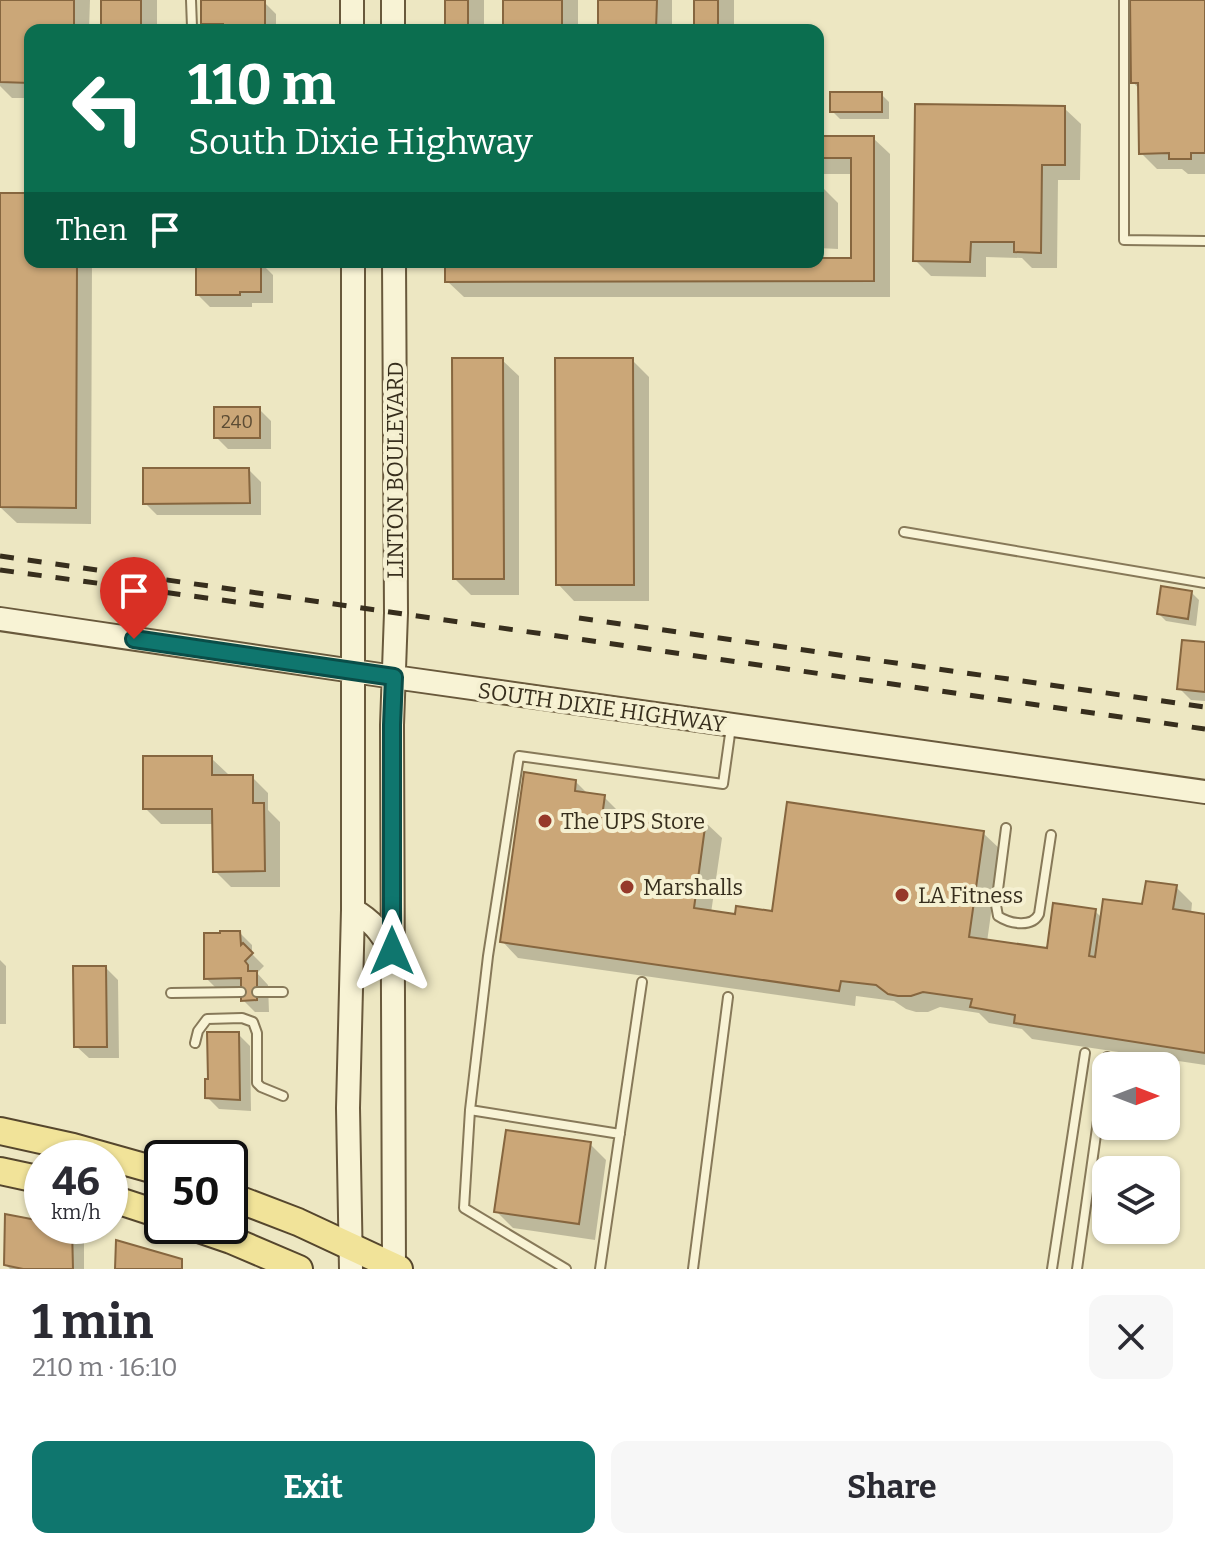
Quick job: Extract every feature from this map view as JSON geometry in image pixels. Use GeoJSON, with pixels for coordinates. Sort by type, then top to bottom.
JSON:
{"type":"FeatureCollection","features":[{"type":"Feature","properties":{"kind":"main road"},"geometry":{"type":"LineString","coordinates":[[352,0],[352,24]]}},
{"type":"Feature","properties":{"kind":"main road"},"geometry":{"type":"LineString","coordinates":[[393,0],[393,24]]}},
{"type":"Feature","properties":{"kind":"main road","name":"LINTON BOULEVARD"},"geometry":{"type":"LineString","coordinates":[[351,1257],[348,1108],[353,910],[353,268]]}},
{"type":"Feature","properties":{"kind":"main road"},"geometry":{"type":"LineString","coordinates":[[381,268],[394,299]]}},
{"type":"Feature","properties":{"kind":"main road","name":"LINTON BOULEVARD"},"geometry":{"type":"LineString","coordinates":[[394,268],[396,613],[392,725],[392,951],[396,1268]]}},
{"type":"Feature","properties":{"kind":"main road","name":"SOUTH DIXIE HIGHWAY"},"geometry":{"type":"LineString","coordinates":[[0,619],[1205,792]]}},
{"type":"Feature","properties":{"kind":"main road"},"geometry":{"type":"LineString","coordinates":[[353,910],[369,919],[392,951]]}},
{"type":"Feature","properties":{"kind":"main road"},"geometry":{"type":"LineString","coordinates":[[0,1131],[144,1167]]}},
{"type":"Feature","properties":{"kind":"main road"},"geometry":{"type":"LineString","coordinates":[[0,1171],[24,1176]]}},
{"type":"Feature","properties":{"kind":"main road"},"geometry":{"type":"LineString","coordinates":[[248,1203],[298,1222],[351,1257],[396,1268]]}},
{"type":"Feature","properties":{"kind":"main road"},"geometry":{"type":"LineString","coordinates":[[240,1244],[299,1269]]}},
{"type":"Feature","properties":{"kind":"lane"},"geometry":{"type":"LineString","coordinates":[[191,0],[192,24]]}},
{"type":"Feature","properties":{"kind":"lane"},"geometry":{"type":"LineString","coordinates":[[1124,0],[1124,240],[1205,241]]}},
{"type":"Feature","properties":{"kind":"lane"},"geometry":{"type":"LineString","coordinates":[[904,532],[1205,583]]}},
{"type":"Feature","properties":{"kind":"lane"},"geometry":{"type":"LineString","coordinates":[[566,1269],[464,1208],[470,1110],[488,956],[519,756],[723,784],[731,725]]}},
{"type":"Feature","properties":{"kind":"lane"},"geometry":{"type":"LineString","coordinates":[[1006,828],[996,905],[998,916],[1005,921],[1036,921],[1051,835]]}},
{"type":"Feature","properties":{"kind":"lane"},"geometry":{"type":"LineString","coordinates":[[600,1269],[642,982]]}},
{"type":"Feature","properties":{"kind":"lane"},"geometry":{"type":"LineString","coordinates":[[171,993],[241,992]]}},
{"type":"Feature","properties":{"kind":"lane"},"geometry":{"type":"LineString","coordinates":[[257,992],[283,992]]}},
{"type":"Feature","properties":{"kind":"lane"},"geometry":{"type":"LineString","coordinates":[[693,1269],[728,997]]}},
{"type":"Feature","properties":{"kind":"lane"},"geometry":{"type":"LineString","coordinates":[[195,1043],[198,1031],[207,1019],[242,1018],[253,1022],[257,1033],[257,1083],[283,1096]]}},
{"type":"Feature","properties":{"kind":"lane"},"geometry":{"type":"LineString","coordinates":[[1052,1269],[1085,1053]]}},
{"type":"Feature","properties":{"kind":"lane"},"geometry":{"type":"LineString","coordinates":[[470,1110],[620,1134]]}},
{"type":"Feature","properties":{"kind":"lane"},"geometry":{"type":"LineString","coordinates":[[1077,1269],[1095,1140]]}},
{"type":"Feature","properties":{"kind":"building"},"geometry":{"type":"Polygon","coordinates":[[[0,0],[74,0],[74,24],[24,24],[24,83],[0,82],[0,0]]]}},
{"type":"Feature","properties":{"kind":"building"},"geometry":{"type":"Polygon","coordinates":[[[101,0],[141,0],[141,24],[101,24],[101,0]]]}},
{"type":"Feature","properties":{"kind":"building"},"geometry":{"type":"Polygon","coordinates":[[[201,0],[265,0],[265,24],[201,24],[201,0]]]}},
{"type":"Feature","properties":{"kind":"building"},"geometry":{"type":"Polygon","coordinates":[[[445,0],[468,0],[468,24],[445,24],[445,0]]]}},
{"type":"Feature","properties":{"kind":"building"},"geometry":{"type":"Polygon","coordinates":[[[503,0],[562,0],[562,24],[503,24],[503,0]]]}},
{"type":"Feature","properties":{"kind":"building"},"geometry":{"type":"Polygon","coordinates":[[[598,0],[657,0],[656,24],[598,24],[598,0]]]}},
{"type":"Feature","properties":{"kind":"building"},"geometry":{"type":"Polygon","coordinates":[[[694,0],[718,0],[718,24],[694,24],[694,0]]]}},
{"type":"Feature","properties":{"kind":"building"},"geometry":{"type":"Polygon","coordinates":[[[1130,0],[1205,0],[1205,153],[1191,153],[1191,159],[1169,159],[1169,153],[1139,154],[1138,83],[1131,83],[1130,0]]]}},
{"type":"Feature","properties":{"kind":"building"},"geometry":{"type":"Polygon","coordinates":[[[830,92],[882,92],[882,112],[830,112],[830,92]]]}},
{"type":"Feature","properties":{"kind":"building"},"geometry":{"type":"Polygon","coordinates":[[[915,104],[1065,106],[1065,165],[1042,165],[1041,253],[1014,252],[1014,242],[971,242],[970,262],[913,261],[915,104]]]}},
{"type":"Feature","properties":{"kind":"building"},"geometry":{"type":"Polygon","coordinates":[[[824,136],[874,136],[874,281],[445,282],[445,268],[824,268],[824,258],[851,258],[851,158],[824,158],[824,136]]]}},
{"type":"Feature","properties":{"kind":"building"},"geometry":{"type":"Polygon","coordinates":[[[0,193],[24,193],[24,268],[77,268],[76,508],[0,507],[0,193]]]}},
{"type":"Feature","properties":{"kind":"building"},"geometry":{"type":"Polygon","coordinates":[[[196,268],[261,268],[261,292],[196,295],[196,268]]]}},
{"type":"Feature","properties":{"kind":"building"},"geometry":{"type":"Polygon","coordinates":[[[452,358],[503,358],[504,579],[453,579],[452,358]]]}},
{"type":"Feature","properties":{"kind":"building"},"geometry":{"type":"Polygon","coordinates":[[[555,358],[633,358],[634,585],[556,585],[555,358]]]}},
{"type":"Feature","properties":{"kind":"building"},"geometry":{"type":"Polygon","coordinates":[[[214,407],[260,407],[260,438],[214,438],[214,407]]]}},
{"type":"Feature","properties":{"kind":"building"},"geometry":{"type":"Polygon","coordinates":[[[143,468],[249,468],[250,503],[143,504],[143,468]]]}},
{"type":"Feature","properties":{"kind":"building"},"geometry":{"type":"Polygon","coordinates":[[[1161,586],[1192,591],[1188,619],[1157,614],[1161,586]]]}},
{"type":"Feature","properties":{"kind":"building"},"geometry":{"type":"Polygon","coordinates":[[[1182,640],[1205,642],[1205,692],[1177,689],[1182,640]]]}},
{"type":"Feature","properties":{"kind":"building"},"geometry":{"type":"Polygon","coordinates":[[[143,756],[212,756],[212,775],[253,775],[253,803],[264,803],[265,871],[213,872],[212,809],[143,809],[143,756]]]}},
{"type":"Feature","properties":{"kind":"building"},"geometry":{"type":"Polygon","coordinates":[[[524,772],[576,780],[575,791],[605,795],[602,817],[688,829],[690,818],[706,820],[694,908],[735,914],[736,906],[772,911],[787,802],[984,831],[969,937],[1047,948],[1053,903],[1096,909],[1089,956],[1095,957],[1103,899],[1142,904],[1146,881],[1177,885],[1173,909],[1205,914],[1205,1053],[1014,1023],[1015,1015],[970,1007],[972,999],[923,992],[898,996],[888,994],[876,985],[841,981],[839,991],[500,942],[524,772]]]}},
{"type":"Feature","properties":{"kind":"building"},"geometry":{"type":"Polygon","coordinates":[[[240,931],[241,945],[243,943],[253,953],[245,961],[248,971],[257,971],[257,1000],[241,1001],[241,978],[204,979],[204,933],[240,931]]]}},
{"type":"Feature","properties":{"kind":"building"},"geometry":{"type":"Polygon","coordinates":[[[73,966],[106,966],[107,1047],[74,1047],[73,966]]]}},
{"type":"Feature","properties":{"kind":"building"},"geometry":{"type":"Polygon","coordinates":[[[207,1032],[239,1032],[240,1100],[205,1098],[205,1079],[208,1079],[207,1032]]]}},
{"type":"Feature","properties":{"kind":"building"},"geometry":{"type":"Polygon","coordinates":[[[506,1130],[591,1142],[579,1224],[494,1212],[506,1130]]]}},
{"type":"Feature","properties":{"kind":"building"},"geometry":{"type":"Polygon","coordinates":[[[5,1214],[24,1218],[24,1244],[72,1244],[73,1269],[23,1269],[4,1265],[5,1214]]]}},
{"type":"Feature","properties":{"kind":"building"},"geometry":{"type":"Polygon","coordinates":[[[128,1243],[182,1259],[182,1269],[115,1269],[116,1244],[128,1243]]]}},
{"type":"Feature","properties":{"kind":"railway"},"geometry":{"type":"LineString","coordinates":[[0,556],[1205,729]]}},
{"type":"Feature","properties":{"kind":"railway"},"geometry":{"type":"LineString","coordinates":[[0,570],[266,606]]}},
{"type":"Feature","properties":{"kind":"railway"},"geometry":{"type":"LineString","coordinates":[[579,618],[1205,707]]}},
{"type":"Feature","properties":{"kind":"place","name":"The UPS Store"},"geometry":{"type":"Point","coordinates":[545,821]}},
{"type":"Feature","properties":{"kind":"place","name":"Marshalls"},"geometry":{"type":"Point","coordinates":[627,887]}},
{"type":"Feature","properties":{"kind":"place","name":"LA Fitness"},"geometry":{"type":"Point","coordinates":[902,895]}},
{"type":"Feature","properties":{"kind":"route"},"geometry":{"type":"LineString","coordinates":[[134,639],[394,677],[392,951]]}}]}
